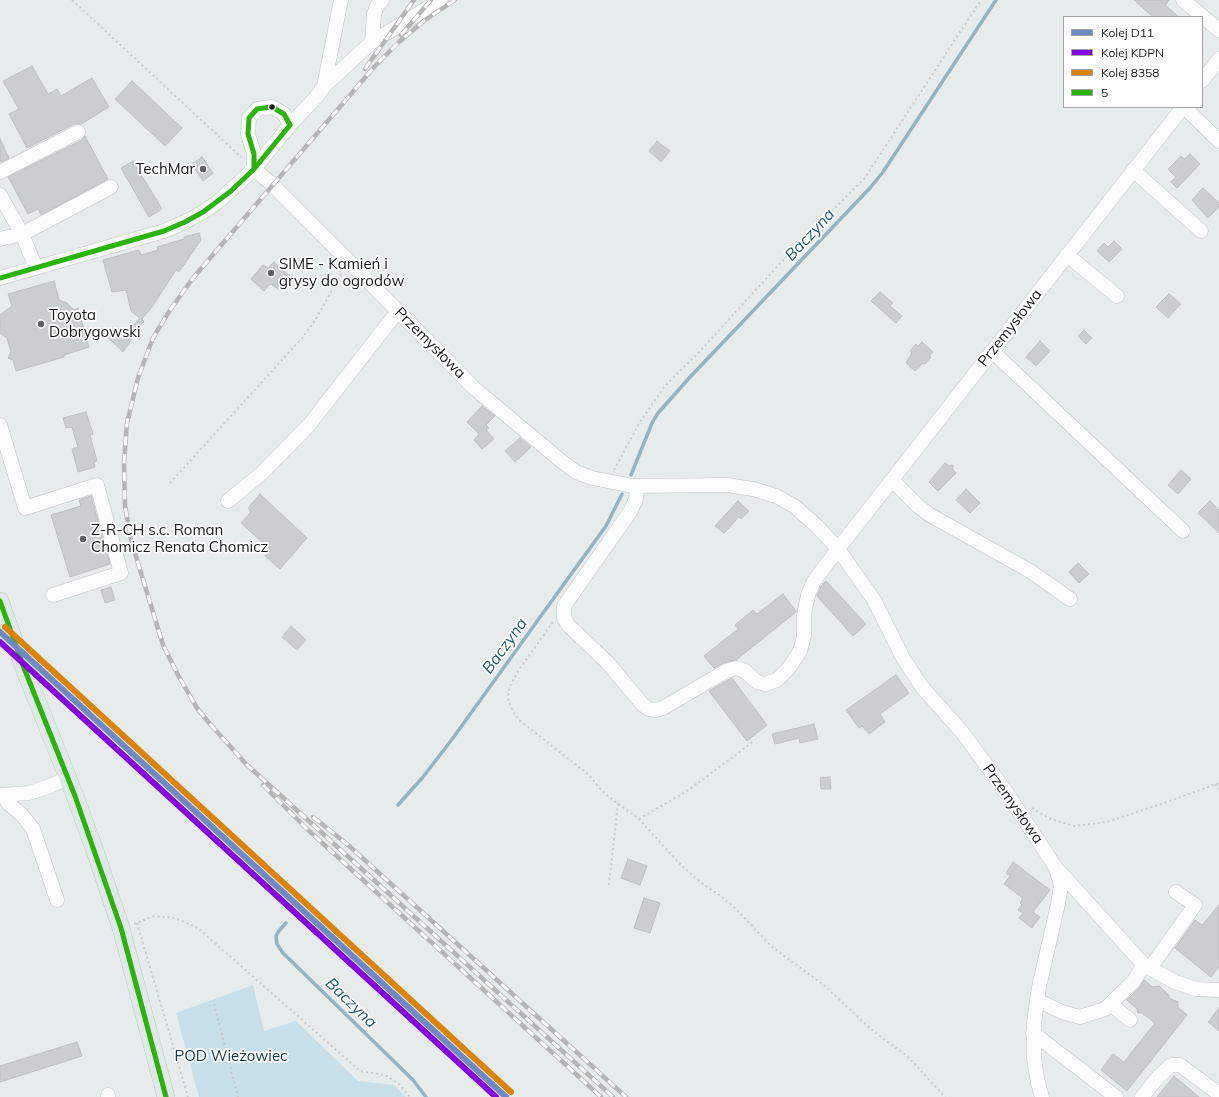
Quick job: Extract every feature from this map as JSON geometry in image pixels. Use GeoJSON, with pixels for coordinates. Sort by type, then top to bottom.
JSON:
{"type":"FeatureCollection","features":[{"type":"Feature","properties":{"kind":"main road"},"geometry":{"type":"LineString","coordinates":[[0,601],[24,668],[68,778],[95,851],[120,928],[166,1097]]}},
{"type":"Feature","properties":{"kind":"street"},"geometry":{"type":"LineString","coordinates":[[324,86],[340,6],[347,0]]}},
{"type":"Feature","properties":{"kind":"street"},"geometry":{"type":"LineString","coordinates":[[372,42],[374,14],[377,6],[382,0]]}},
{"type":"Feature","properties":{"kind":"street"},"geometry":{"type":"LineString","coordinates":[[0,278],[164,231],[186,222],[203,212],[219,201],[254,169],[290,125],[318,95],[324,86],[372,42],[440,0]]}},
{"type":"Feature","properties":{"kind":"street"},"geometry":{"type":"LineString","coordinates":[[1183,0],[1202,16]]}},
{"type":"Feature","properties":{"kind":"street"},"geometry":{"type":"LineString","coordinates":[[1203,17],[1219,30]]}},
{"type":"Feature","properties":{"kind":"street"},"geometry":{"type":"LineString","coordinates":[[1203,81],[1219,59]]}},
{"type":"Feature","properties":{"kind":"street"},"geometry":{"type":"LineString","coordinates":[[254,169],[254,154],[248,134],[249,118],[257,109],[272,107],[284,114],[290,125]]}},
{"type":"Feature","properties":{"kind":"street"},"geometry":{"type":"LineString","coordinates":[[1179,109],[1219,141]]}},
{"type":"Feature","properties":{"kind":"street","name":"Przemysłowa"},"geometry":{"type":"LineString","coordinates":[[838,549],[1179,109]]}},
{"type":"Feature","properties":{"kind":"street"},"geometry":{"type":"LineString","coordinates":[[0,172],[78,132]]}},
{"type":"Feature","properties":{"kind":"street","name":"Przemysłowa"},"geometry":{"type":"LineString","coordinates":[[254,169],[273,184],[474,388],[576,472],[592,478],[637,486],[728,485],[760,491],[776,496],[794,506],[817,526],[838,549],[874,600],[903,658],[922,687],[962,732],[1007,793],[1056,868],[1061,886],[1037,1000],[1033,1033],[1034,1059],[1042,1097]]}},
{"type":"Feature","properties":{"kind":"street"},"geometry":{"type":"LineString","coordinates":[[1133,170],[1201,231]]}},
{"type":"Feature","properties":{"kind":"street"},"geometry":{"type":"LineString","coordinates":[[0,239],[22,234],[111,187]]}},
{"type":"Feature","properties":{"kind":"street"},"geometry":{"type":"LineString","coordinates":[[2,203],[22,234],[36,268]]}},
{"type":"Feature","properties":{"kind":"street"},"geometry":{"type":"LineString","coordinates":[[1067,255],[1117,296]]}},
{"type":"Feature","properties":{"kind":"street"},"geometry":{"type":"LineString","coordinates":[[228,502],[262,474],[309,425],[398,311]]}},
{"type":"Feature","properties":{"kind":"street"},"geometry":{"type":"LineString","coordinates":[[992,351],[1183,531]]}},
{"type":"Feature","properties":{"kind":"street"},"geometry":{"type":"LineString","coordinates":[[0,425],[25,508],[97,485],[120,573],[53,595]]}},
{"type":"Feature","properties":{"kind":"street"},"geometry":{"type":"LineString","coordinates":[[892,480],[918,506],[930,515],[1030,571],[1070,599]]}},
{"type":"Feature","properties":{"kind":"street"},"geometry":{"type":"LineString","coordinates":[[637,486],[636,499],[630,512],[564,606],[564,618],[569,626],[607,662],[643,705],[649,709],[656,710],[663,708],[726,671],[736,668],[745,672],[757,682],[765,684],[777,680],[789,668],[800,650],[804,636],[804,615],[808,595],[814,581],[838,549]]}},
{"type":"Feature","properties":{"kind":"street"},"geometry":{"type":"LineString","coordinates":[[2,795],[20,794],[40,790],[68,778]]}},
{"type":"Feature","properties":{"kind":"street"},"geometry":{"type":"LineString","coordinates":[[2,795],[8,803],[22,814],[33,829],[57,900]]}},
{"type":"Feature","properties":{"kind":"street"},"geometry":{"type":"LineString","coordinates":[[1056,868],[1147,966],[1175,982],[1196,989],[1219,990]]}},
{"type":"Feature","properties":{"kind":"street"},"geometry":{"type":"LineString","coordinates":[[1037,1000],[1062,1012],[1080,1017],[1105,1009],[1147,966],[1195,905],[1176,892]]}},
{"type":"Feature","properties":{"kind":"street"},"geometry":{"type":"LineString","coordinates":[[1110,1004],[1130,1020]]}},
{"type":"Feature","properties":{"kind":"street"},"geometry":{"type":"LineString","coordinates":[[1033,1033],[1116,1097]]}},
{"type":"Feature","properties":{"kind":"street"},"geometry":{"type":"LineString","coordinates":[[1142,1097],[1159,1076],[1171,1065],[1180,1065],[1219,1094]]}},
{"type":"Feature","properties":{"kind":"path"},"geometry":{"type":"LineString","coordinates":[[72,0],[254,169]]}},
{"type":"Feature","properties":{"kind":"path"},"geometry":{"type":"LineString","coordinates":[[608,481],[640,422],[664,387],[701,350],[785,258],[864,179],[981,0]]}},
{"type":"Feature","properties":{"kind":"path"},"geometry":{"type":"LineString","coordinates":[[170,483],[302,338],[316,319],[348,260]]}},
{"type":"Feature","properties":{"kind":"path"},"geometry":{"type":"LineString","coordinates":[[564,606],[518,670],[509,688],[508,697],[510,706],[519,720],[582,769],[602,790],[639,819],[679,863],[700,882],[722,897],[737,910],[772,947],[825,986],[867,1025],[908,1057],[945,1097]]}},
{"type":"Feature","properties":{"kind":"path"},"geometry":{"type":"LineString","coordinates":[[639,819],[662,807],[687,791],[754,741]]}},
{"type":"Feature","properties":{"kind":"path"},"geometry":{"type":"LineString","coordinates":[[1026,804],[1051,819],[1074,826],[1107,822],[1219,783]]}},
{"type":"Feature","properties":{"kind":"path"},"geometry":{"type":"LineString","coordinates":[[1215,784],[1219,789]]}},
{"type":"Feature","properties":{"kind":"path"},"geometry":{"type":"LineString","coordinates":[[609,885],[618,803]]}},
{"type":"Feature","properties":{"kind":"path"},"geometry":{"type":"LineString","coordinates":[[120,928],[154,916],[175,918],[198,928],[360,1071],[385,1075],[398,1084],[410,1097]]}},
{"type":"Feature","properties":{"kind":"path"},"geometry":{"type":"LineString","coordinates":[[137,923],[188,1097]]}},
{"type":"Feature","properties":{"kind":"path"},"geometry":{"type":"LineString","coordinates":[[214,1004],[238,1097]]}},
{"type":"Feature","properties":{"kind":"green space","name":"POD Wieżowiec"},"geometry":{"type":"Polygon","coordinates":[[[253,985],[264,1031],[296,1021],[358,1081],[394,1085],[406,1097],[199,1097],[176,1013],[253,985]]]}},
{"type":"Feature","properties":{"kind":"building"},"geometry":{"type":"Polygon","coordinates":[[[1134,0],[1170,0],[1165,5],[1178,16],[1152,16],[1134,0]]]}},
{"type":"Feature","properties":{"kind":"building"},"geometry":{"type":"Polygon","coordinates":[[[32,66],[48,94],[57,89],[61,96],[92,78],[109,107],[81,124],[74,124],[27,148],[9,114],[19,109],[3,81],[32,66]]]}},
{"type":"Feature","properties":{"kind":"building"},"geometry":{"type":"Polygon","coordinates":[[[132,81],[182,128],[165,146],[115,99],[132,81]]]}},
{"type":"Feature","properties":{"kind":"building"},"geometry":{"type":"Polygon","coordinates":[[[85,136],[108,179],[41,215],[38,209],[28,214],[8,177],[82,140],[85,136]]]}},
{"type":"Feature","properties":{"kind":"building"},"geometry":{"type":"Polygon","coordinates":[[[0,139],[9,158],[1,162],[0,161],[0,139]]]}},
{"type":"Feature","properties":{"kind":"building"},"geometry":{"type":"Polygon","coordinates":[[[657,141],[670,151],[661,162],[649,151],[657,141]]]}},
{"type":"Feature","properties":{"kind":"building"},"geometry":{"type":"Polygon","coordinates":[[[1190,154],[1200,164],[1177,188],[1171,182],[1176,177],[1168,169],[1181,156],[1184,159],[1190,154]]]}},
{"type":"Feature","properties":{"kind":"building","name":"TechMar"},"geometry":{"type":"Polygon","coordinates":[[[202,157],[213,173],[203,181],[192,164],[202,157]]]}},
{"type":"Feature","properties":{"kind":"building"},"geometry":{"type":"Polygon","coordinates":[[[133,161],[162,209],[149,217],[121,168],[133,161]]]}},
{"type":"Feature","properties":{"kind":"building"},"geometry":{"type":"Polygon","coordinates":[[[1203,188],[1219,203],[1219,207],[1208,218],[1192,200],[1203,188]]]}},
{"type":"Feature","properties":{"kind":"building"},"geometry":{"type":"Polygon","coordinates":[[[199,233],[201,240],[179,272],[176,270],[152,307],[142,319],[144,321],[123,352],[105,335],[112,328],[123,336],[140,318],[131,311],[126,290],[112,292],[103,260],[139,250],[141,255],[158,250],[157,247],[199,233]]]}},
{"type":"Feature","properties":{"kind":"building"},"geometry":{"type":"Polygon","coordinates":[[[1114,241],[1122,249],[1109,262],[1097,251],[1104,243],[1108,247],[1114,241]]]}},
{"type":"Feature","properties":{"kind":"building","name":"SIME - Kamień i grysy do ogrodów"},"geometry":{"type":"Polygon","coordinates":[[[274,262],[291,277],[281,290],[270,284],[264,291],[251,279],[263,265],[268,268],[274,262]]]}},
{"type":"Feature","properties":{"kind":"building","name":"Toyota Dobrygowski"},"geometry":{"type":"Polygon","coordinates":[[[54,281],[59,300],[67,303],[74,310],[78,308],[89,347],[64,355],[64,357],[16,371],[13,360],[8,358],[11,352],[7,338],[0,333],[0,315],[12,306],[8,294],[54,281]]]}},
{"type":"Feature","properties":{"kind":"building"},"geometry":{"type":"Polygon","coordinates":[[[880,292],[893,303],[890,306],[902,316],[896,323],[871,301],[880,292]]]}},
{"type":"Feature","properties":{"kind":"building"},"geometry":{"type":"Polygon","coordinates":[[[1169,294],[1181,304],[1168,318],[1156,307],[1169,294]]]}},
{"type":"Feature","properties":{"kind":"building"},"geometry":{"type":"Polygon","coordinates":[[[1084,330],[1092,338],[1086,344],[1078,336],[1084,330]]]}},
{"type":"Feature","properties":{"kind":"building"},"geometry":{"type":"Polygon","coordinates":[[[1040,341],[1050,351],[1036,366],[1026,357],[1040,341]]]}},
{"type":"Feature","properties":{"kind":"building"},"geometry":{"type":"Polygon","coordinates":[[[922,342],[933,352],[925,364],[923,363],[915,371],[906,363],[912,353],[910,351],[916,344],[918,346],[922,342]]]}},
{"type":"Feature","properties":{"kind":"building"},"geometry":{"type":"Polygon","coordinates":[[[482,406],[495,416],[486,425],[489,428],[486,430],[494,439],[482,449],[474,440],[479,434],[467,422],[482,406]]]}},
{"type":"Feature","properties":{"kind":"building"},"geometry":{"type":"Polygon","coordinates":[[[86,412],[93,434],[90,435],[97,461],[94,462],[95,467],[78,472],[72,449],[78,447],[72,427],[66,428],[63,418],[86,412]]]}},
{"type":"Feature","properties":{"kind":"building"},"geometry":{"type":"Polygon","coordinates":[[[520,438],[531,447],[515,462],[505,451],[520,438]]]}},
{"type":"Feature","properties":{"kind":"building"},"geometry":{"type":"Polygon","coordinates":[[[945,463],[949,466],[953,465],[953,470],[956,473],[938,491],[929,482],[945,463]]]}},
{"type":"Feature","properties":{"kind":"building"},"geometry":{"type":"Polygon","coordinates":[[[1181,470],[1191,479],[1178,494],[1168,485],[1181,470]]]}},
{"type":"Feature","properties":{"kind":"building"},"geometry":{"type":"Polygon","coordinates":[[[966,489],[980,503],[970,513],[956,500],[966,489]]]}},
{"type":"Feature","properties":{"kind":"building"},"geometry":{"type":"Polygon","coordinates":[[[260,494],[307,538],[280,569],[265,556],[271,550],[241,523],[251,512],[248,508],[260,494]]]}},
{"type":"Feature","properties":{"kind":"building","name":"Z-R-CH s.c. Roman Chomicz Renata Chomicz"},"geometry":{"type":"Polygon","coordinates":[[[91,496],[110,564],[70,577],[51,515],[81,506],[79,500],[91,496]]]}},
{"type":"Feature","properties":{"kind":"building"},"geometry":{"type":"Polygon","coordinates":[[[738,501],[749,511],[741,519],[739,517],[724,533],[715,526],[738,501]]]}},
{"type":"Feature","properties":{"kind":"building"},"geometry":{"type":"Polygon","coordinates":[[[1210,501],[1219,510],[1219,533],[1198,513],[1210,501]]]}},
{"type":"Feature","properties":{"kind":"building"},"geometry":{"type":"Polygon","coordinates":[[[1078,563],[1089,574],[1079,583],[1069,572],[1078,563]]]}},
{"type":"Feature","properties":{"kind":"building"},"geometry":{"type":"Polygon","coordinates":[[[826,581],[866,624],[853,636],[817,596],[821,586],[826,581]]]}},
{"type":"Feature","properties":{"kind":"building"},"geometry":{"type":"Polygon","coordinates":[[[111,587],[115,600],[105,603],[101,590],[111,587]]]}},
{"type":"Feature","properties":{"kind":"building"},"geometry":{"type":"Polygon","coordinates":[[[783,594],[796,612],[736,660],[723,663],[714,668],[704,656],[738,629],[735,625],[753,610],[757,614],[783,594]]]}},
{"type":"Feature","properties":{"kind":"building"},"geometry":{"type":"Polygon","coordinates":[[[291,626],[306,640],[297,650],[282,637],[291,626]]]}},
{"type":"Feature","properties":{"kind":"building"},"geometry":{"type":"Polygon","coordinates":[[[896,675],[909,693],[880,714],[885,722],[869,734],[862,726],[859,728],[846,710],[896,675]]]}},
{"type":"Feature","properties":{"kind":"building"},"geometry":{"type":"Polygon","coordinates":[[[732,678],[767,725],[747,741],[709,691],[732,678]]]}},
{"type":"Feature","properties":{"kind":"building"},"geometry":{"type":"Polygon","coordinates":[[[814,724],[818,739],[800,743],[799,738],[775,744],[772,734],[814,724]]]}},
{"type":"Feature","properties":{"kind":"building"},"geometry":{"type":"Polygon","coordinates":[[[830,777],[831,789],[821,789],[820,778],[830,777]]]}},
{"type":"Feature","properties":{"kind":"building"},"geometry":{"type":"Polygon","coordinates":[[[628,859],[647,866],[640,885],[621,878],[628,859]]]}},
{"type":"Feature","properties":{"kind":"building"},"geometry":{"type":"Polygon","coordinates":[[[1013,862],[1050,890],[1033,912],[1040,917],[1032,928],[1019,918],[1023,913],[1018,910],[1022,905],[1020,903],[1023,898],[1004,884],[1010,876],[1006,873],[1013,862]]]}},
{"type":"Feature","properties":{"kind":"building"},"geometry":{"type":"Polygon","coordinates":[[[644,898],[660,903],[650,933],[634,928],[644,898]]]}},
{"type":"Feature","properties":{"kind":"building"},"geometry":{"type":"Polygon","coordinates":[[[1219,905],[1219,967],[1211,977],[1175,948],[1195,920],[1202,925],[1219,905]]]}},
{"type":"Feature","properties":{"kind":"building"},"geometry":{"type":"Polygon","coordinates":[[[1144,980],[1153,987],[1159,986],[1169,995],[1169,998],[1178,1002],[1178,1007],[1187,1015],[1127,1091],[1101,1070],[1113,1054],[1124,1062],[1155,1023],[1142,1013],[1138,1013],[1137,1009],[1127,1000],[1139,988],[1144,980]]]}},
{"type":"Feature","properties":{"kind":"building"},"geometry":{"type":"Polygon","coordinates":[[[1219,1008],[1219,1031],[1208,1022],[1219,1008]]]}},
{"type":"Feature","properties":{"kind":"building"},"geometry":{"type":"Polygon","coordinates":[[[77,1042],[82,1056],[0,1082],[0,1066],[77,1042]]]}},
{"type":"Feature","properties":{"kind":"building"},"geometry":{"type":"Polygon","coordinates":[[[1174,1076],[1199,1097],[1157,1097],[1174,1076]]]}},
{"type":"Feature","properties":{"kind":"waterway","name":"Baczyna"},"geometry":{"type":"LineString","coordinates":[[631,475],[652,423],[658,413],[691,376],[870,188],[883,172],[996,0]]}},
{"type":"Feature","properties":{"kind":"waterway","name":"Baczyna"},"geometry":{"type":"LineString","coordinates":[[398,805],[423,777],[453,738],[606,526],[622,494]]}},
{"type":"Feature","properties":{"kind":"waterway","name":"Baczyna"},"geometry":{"type":"LineString","coordinates":[[286,923],[276,936],[277,944],[283,953],[413,1080],[426,1097]]}},
{"type":"Feature","properties":{"kind":"railway"},"geometry":{"type":"LineString","coordinates":[[365,69],[414,0]]}},
{"type":"Feature","properties":{"kind":"railway"},"geometry":{"type":"LineString","coordinates":[[401,35],[431,0]]}},
{"type":"Feature","properties":{"kind":"railway"},"geometry":{"type":"LineString","coordinates":[[455,0],[425,20],[399,42],[375,66],[193,278],[170,310],[153,338],[138,378],[127,423],[124,463],[125,506],[131,540],[163,645],[197,708],[210,724],[246,764],[613,1097]]}},
{"type":"Feature","properties":{"kind":"railway"},"geometry":{"type":"LineString","coordinates":[[263,785],[307,829],[601,1097]]}},
{"type":"Feature","properties":{"kind":"railway"},"geometry":{"type":"LineString","coordinates":[[313,817],[347,844],[626,1097]]}},
{"type":"Feature","properties":{"kind":"rail line","name":"8358"},"geometry":{"type":"LineString","coordinates":[[5,627],[511,1092]]}},
{"type":"Feature","properties":{"kind":"rail line","name":"D11"},"geometry":{"type":"LineString","coordinates":[[0,632],[506,1097]]}},
{"type":"Feature","properties":{"kind":"rail line","name":"KDPN"},"geometry":{"type":"LineString","coordinates":[[0,642],[496,1097]]}},
{"type":"Feature","properties":{"kind":"transit line","name":"5"},"geometry":{"type":"LineString","coordinates":[[254,169],[254,154],[248,134],[249,118],[257,109],[272,107],[284,114],[290,125]]}},
{"type":"Feature","properties":{"kind":"transit line","name":"5"},"geometry":{"type":"LineString","coordinates":[[0,278],[164,231],[185,222],[203,212],[231,191],[254,169],[290,125]]}},
{"type":"Feature","properties":{"kind":"transit line","name":"5"},"geometry":{"type":"LineString","coordinates":[[0,601],[24,668],[75,796],[121,928],[166,1097]]}},
{"type":"Feature","properties":{"kind":"place","name":"TechMar"},"geometry":{"type":"Point","coordinates":[203,169]}},
{"type":"Feature","properties":{"kind":"place","name":"SIME - Kamień i grysy do ogrodów"},"geometry":{"type":"Point","coordinates":[271,273]}},
{"type":"Feature","properties":{"kind":"place","name":"Toyota Dobrygowski"},"geometry":{"type":"Point","coordinates":[41,324]}},
{"type":"Feature","properties":{"kind":"place","name":"Z-R-CH s.c. Roman Chomicz Renata Chomicz"},"geometry":{"type":"Point","coordinates":[83,539]}}]}
